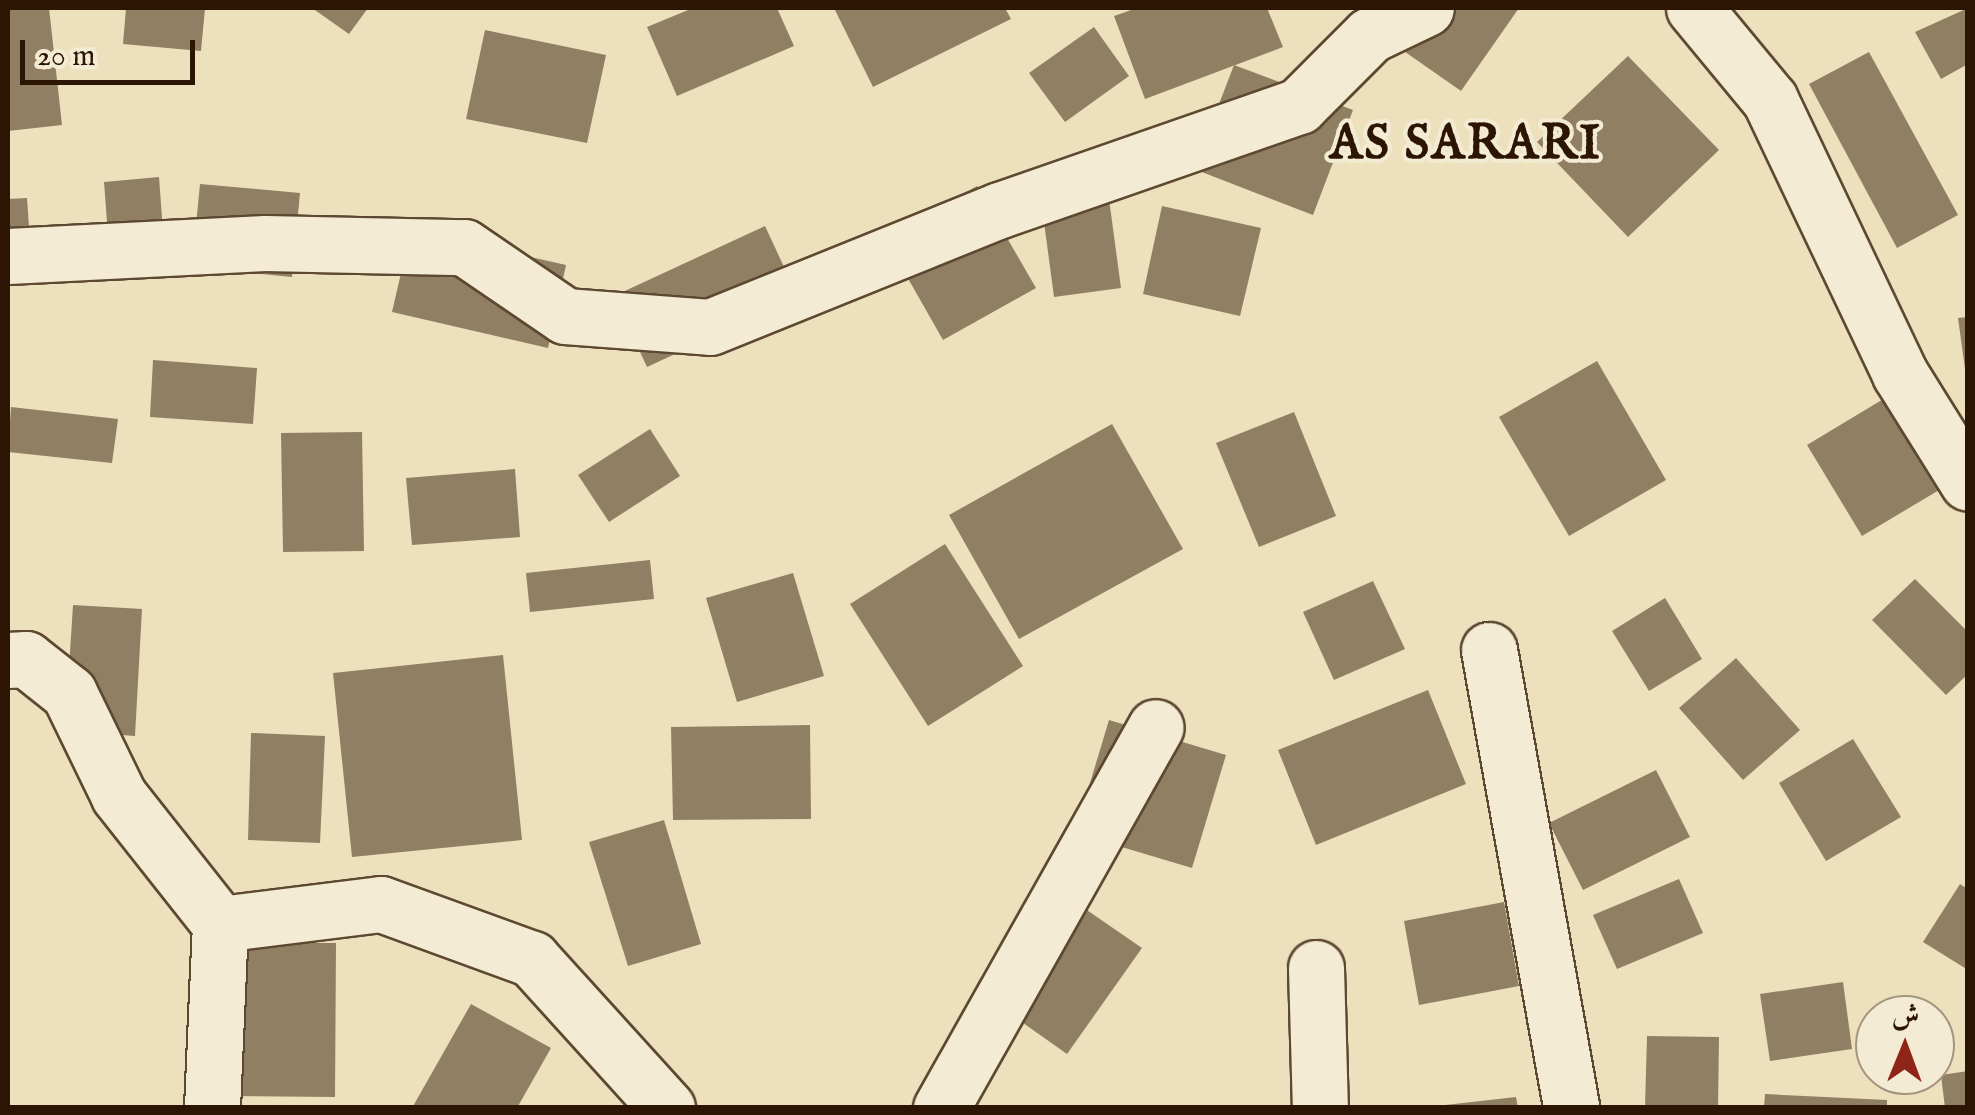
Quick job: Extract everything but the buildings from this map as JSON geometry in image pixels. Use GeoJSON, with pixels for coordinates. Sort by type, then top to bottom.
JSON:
{"type":"FeatureCollection","features":[{"type":"Feature","properties":{"kind":"street"},"geometry":{"type":"LineString","coordinates":[[8,256],[265,244],[464,247],[566,316],[710,327],[1000,210],[1300,106],[1370,35],[1426,8]]}},
{"type":"Feature","properties":{"kind":"street"},"geometry":{"type":"LineString","coordinates":[[1694,8],[1770,100],[1900,374],[1968,483]]}},
{"type":"Feature","properties":{"kind":"street"},"geometry":{"type":"LineString","coordinates":[[1488,650],[1571,1108]]}},
{"type":"Feature","properties":{"kind":"street"},"geometry":{"type":"LineString","coordinates":[[8,660],[26,658],[70,693],[120,796],[220,924],[212,1108]]}},
{"type":"Feature","properties":{"kind":"street"},"geometry":{"type":"LineString","coordinates":[[941,1108],[1156,728]]}},
{"type":"Feature","properties":{"kind":"street"},"geometry":{"type":"LineString","coordinates":[[220,924],[381,904],[532,959],[667,1108]]}},
{"type":"Feature","properties":{"kind":"street"},"geometry":{"type":"LineString","coordinates":[[1316,968],[1320,1108]]}},
{"type":"Feature","properties":{"kind":"district","name":"AS SARARI"},"geometry":{"type":"Point","coordinates":[1466,146]}}]}
